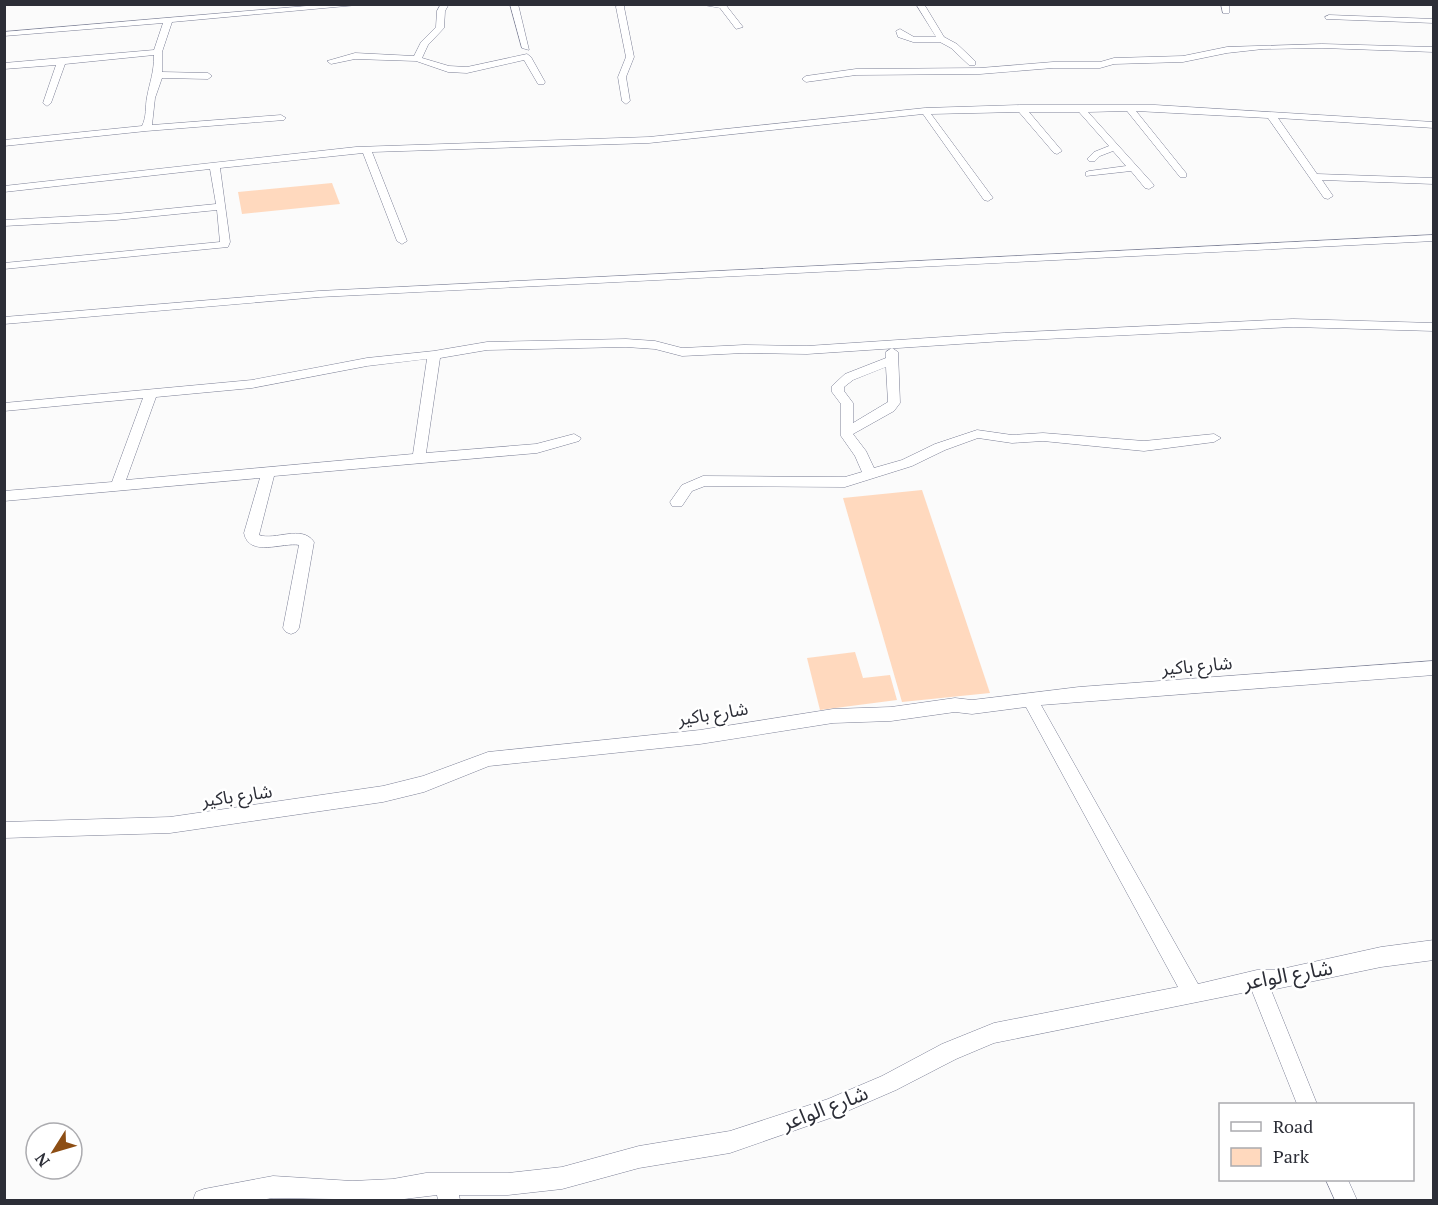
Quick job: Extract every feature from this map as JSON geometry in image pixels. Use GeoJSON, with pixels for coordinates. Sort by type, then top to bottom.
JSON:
{"type":"FeatureCollection","features":[{"type":"Feature","properties":{"kind":"street"},"geometry":{"type":"LineString","coordinates":[[248,14],[251,4]]}},
{"type":"Feature","properties":{"kind":"street"},"geometry":{"type":"LineString","coordinates":[[4,34],[364,4]]}},
{"type":"Feature","properties":{"kind":"street"},"geometry":{"type":"LineString","coordinates":[[417,59],[424,44],[441,28],[441,11],[444,4]]}},
{"type":"Feature","properties":{"kind":"street"},"geometry":{"type":"LineString","coordinates":[[514,4],[526,48]]}},
{"type":"Feature","properties":{"kind":"street"},"geometry":{"type":"LineString","coordinates":[[622,4],[620,7],[630,57],[622,77],[626,102]]}},
{"type":"Feature","properties":{"kind":"street"},"geometry":{"type":"LineString","coordinates":[[702,4],[721,5],[739,27]]}},
{"type":"Feature","properties":{"kind":"street"},"geometry":{"type":"LineString","coordinates":[[920,4],[941,39]]}},
{"type":"Feature","properties":{"kind":"street"},"geometry":{"type":"LineString","coordinates":[[1329,17],[1434,21]]}},
{"type":"Feature","properties":{"kind":"street"},"geometry":{"type":"LineString","coordinates":[[146,129],[150,119],[151,98],[158,75],[158,52],[168,21]]}},
{"type":"Feature","properties":{"kind":"street"},"geometry":{"type":"LineString","coordinates":[[900,31],[901,35],[910,39],[941,39],[954,46],[972,63]]}},
{"type":"Feature","properties":{"kind":"street"},"geometry":{"type":"LineString","coordinates":[[806,79],[856,72],[980,71],[1053,65],[1100,65],[1114,62],[1194,58],[1227,50],[1263,47],[1322,46],[1434,50]]}},
{"type":"Feature","properties":{"kind":"street"},"geometry":{"type":"LineString","coordinates":[[4,78],[9,66],[135,56],[158,52]]}},
{"type":"Feature","properties":{"kind":"street"},"geometry":{"type":"LineString","coordinates":[[331,61],[354,56],[417,59],[457,70],[483,68],[527,57],[541,82]]}},
{"type":"Feature","properties":{"kind":"street"},"geometry":{"type":"LineString","coordinates":[[47,103],[61,62]]}},
{"type":"Feature","properties":{"kind":"street"},"geometry":{"type":"LineString","coordinates":[[158,75],[208,76]]}},
{"type":"Feature","properties":{"kind":"street"},"geometry":{"type":"LineString","coordinates":[[1020,108],[1057,151]]}},
{"type":"Feature","properties":{"kind":"street"},"geometry":{"type":"LineString","coordinates":[[4,189],[356,150],[649,140],[865,115],[925,111],[1020,108],[1220,110],[1434,124]]}},
{"type":"Feature","properties":{"kind":"street"},"geometry":{"type":"LineString","coordinates":[[1129,108],[1183,176]]}},
{"type":"Feature","properties":{"kind":"street"},"geometry":{"type":"LineString","coordinates":[[1082,110],[1149,186]]}},
{"type":"Feature","properties":{"kind":"street"},"geometry":{"type":"LineString","coordinates":[[925,111],[961,160],[970,177],[988,198]]}},
{"type":"Feature","properties":{"kind":"street"},"geometry":{"type":"LineString","coordinates":[[1270,114],[1328,196]]}},
{"type":"Feature","properties":{"kind":"street"},"geometry":{"type":"LineString","coordinates":[[4,143],[281,118]]}},
{"type":"Feature","properties":{"kind":"street"},"geometry":{"type":"LineString","coordinates":[[1092,159],[1097,154],[1115,147]]}},
{"type":"Feature","properties":{"kind":"street"},"geometry":{"type":"LineString","coordinates":[[367,151],[402,241]]}},
{"type":"Feature","properties":{"kind":"street"},"geometry":{"type":"LineString","coordinates":[[4,267],[224,245],[222,206],[215,167]]}},
{"type":"Feature","properties":{"kind":"street"},"geometry":{"type":"LineString","coordinates":[[1089,174],[1135,168]]}},
{"type":"Feature","properties":{"kind":"street"},"geometry":{"type":"LineString","coordinates":[[1315,177],[1434,181]]}},
{"type":"Feature","properties":{"kind":"street"},"geometry":{"type":"LineString","coordinates":[[4,223],[116,217],[222,206]]}},
{"type":"Feature","properties":{"kind":"street"},"geometry":{"type":"LineString","coordinates":[[4,321],[319,294],[1434,238]]}},
{"type":"Feature","properties":{"kind":"street"},"geometry":{"type":"LineString","coordinates":[[4,406],[252,384],[367,362],[434,356],[461,349],[552,343],[640,343],[690,352],[744,349],[829,350],[891,344],[1293,323],[1434,327]]}},
{"type":"Feature","properties":{"kind":"street"},"geometry":{"type":"LineString","coordinates":[[847,432],[890,408],[894,403],[891,344]]}},
{"type":"Feature","properties":{"kind":"street"},"geometry":{"type":"LineString","coordinates":[[419,459],[430,400],[434,356]]}},
{"type":"Feature","properties":{"kind":"street"},"geometry":{"type":"LineString","coordinates":[[870,474],[847,432],[847,404],[838,392],[838,386],[849,377],[892,360]]}},
{"type":"Feature","properties":{"kind":"street"},"geometry":{"type":"LineString","coordinates":[[117,486],[151,393]]}},
{"type":"Feature","properties":{"kind":"street"},"geometry":{"type":"LineString","coordinates":[[676,502],[687,488],[703,480],[836,482],[908,463],[950,443],[977,434],[1012,439],[1042,437],[1144,446],[1214,438]]}},
{"type":"Feature","properties":{"kind":"street"},"geometry":{"type":"LineString","coordinates":[[4,496],[537,448],[549,445],[555,440],[574,438]]}},
{"type":"Feature","properties":{"kind":"street"},"geometry":{"type":"LineString","coordinates":[[268,472],[251,533],[252,538],[260,542],[299,538],[307,542],[291,628]]}},
{"type":"Feature","properties":{"kind":"street","name":"شارع باكير"},"geometry":{"type":"LineString","coordinates":[[4,830],[170,825],[383,795],[424,784],[488,759],[700,737],[833,716],[891,714],[955,705],[972,708],[1031,703],[1079,694],[1434,668]]}},
{"type":"Feature","properties":{"kind":"street"},"geometry":{"type":"LineString","coordinates":[[1031,703],[1192,993]]}},
{"type":"Feature","properties":{"kind":"street","name":"شارع الواعر"},"geometry":{"type":"LineString","coordinates":[[204,1200],[273,1187],[290,1186],[352,1192],[393,1190],[426,1184],[448,1192],[562,1178],[639,1157],[730,1142],[829,1109],[889,1083],[950,1051],[994,1033],[1082,1013],[1192,993],[1265,983],[1381,957],[1434,950]]}},
{"type":"Feature","properties":{"kind":"street"},"geometry":{"type":"LineString","coordinates":[[1265,983],[1307,1103]]}},
{"type":"Feature","properties":{"kind":"street"},"geometry":{"type":"LineString","coordinates":[[1338,1181],[1346,1200]]}},
{"type":"Feature","properties":{"kind":"green space"},"geometry":{"type":"Polygon","coordinates":[[[332,183],[340,204],[242,214],[238,192],[332,183]]]}},
{"type":"Feature","properties":{"kind":"green space"},"geometry":{"type":"Polygon","coordinates":[[[922,490],[990,693],[902,702],[843,498],[922,490]]]}},
{"type":"Feature","properties":{"kind":"green space"},"geometry":{"type":"Polygon","coordinates":[[[855,652],[863,678],[890,675],[897,700],[820,710],[807,658],[855,652]]]}}]}
